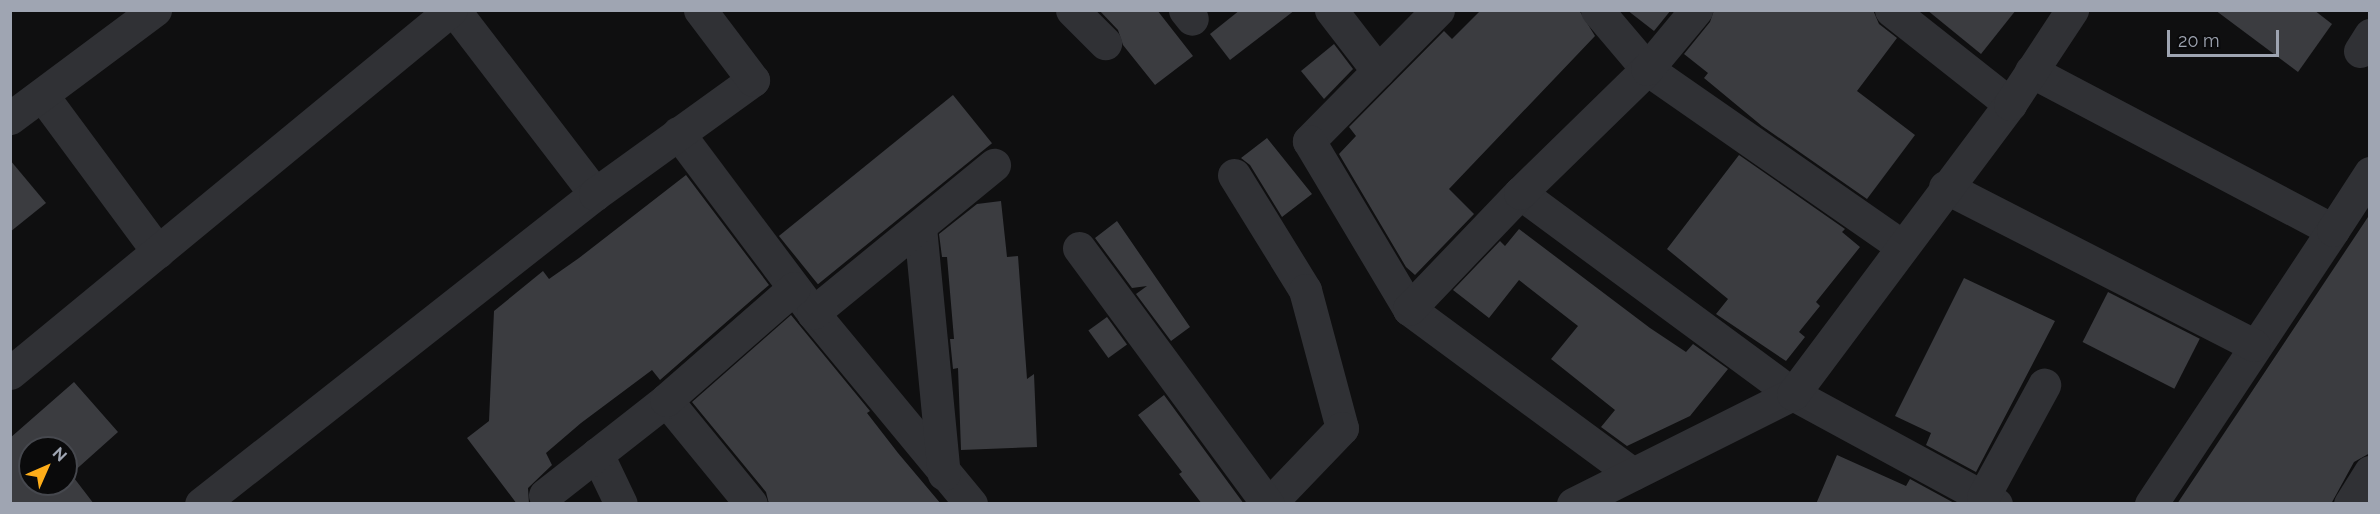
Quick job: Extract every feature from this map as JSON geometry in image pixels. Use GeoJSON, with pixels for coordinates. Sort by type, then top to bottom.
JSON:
{"type":"FeatureCollection","features":[{"type":"Feature","properties":{"kind":"street"},"geometry":{"type":"LineString","coordinates":[[10,118],[155,10]]}},
{"type":"Feature","properties":{"kind":"street"},"geometry":{"type":"LineString","coordinates":[[10,373],[452,10],[595,194]]}},
{"type":"Feature","properties":{"kind":"street"},"geometry":{"type":"LineString","coordinates":[[201,504],[595,194],[753,80],[700,10]]}},
{"type":"Feature","properties":{"kind":"street"},"geometry":{"type":"LineString","coordinates":[[1072,10],[1105,43]]}},
{"type":"Feature","properties":{"kind":"street"},"geometry":{"type":"LineString","coordinates":[[1331,10],[1378,71]]}},
{"type":"Feature","properties":{"kind":"street"},"geometry":{"type":"LineString","coordinates":[[1438,10],[1309,141],[1409,309],[1633,474]]}},
{"type":"Feature","properties":{"kind":"street"},"geometry":{"type":"LineString","coordinates":[[1596,10],[1647,69],[1902,246]]}},
{"type":"Feature","properties":{"kind":"street"},"geometry":{"type":"LineString","coordinates":[[1409,309],[1520,193],[1647,69],[1696,10]]}},
{"type":"Feature","properties":{"kind":"street"},"geometry":{"type":"LineString","coordinates":[[1891,10],[2010,104]]}},
{"type":"Feature","properties":{"kind":"street"},"geometry":{"type":"LineString","coordinates":[[1573,504],[1793,394],[1945,187],[2010,104],[2072,10]]}},
{"type":"Feature","properties":{"kind":"street"},"geometry":{"type":"LineString","coordinates":[[2365,10],[2370,14]]}},
{"type":"Feature","properties":{"kind":"street"},"geometry":{"type":"LineString","coordinates":[[2031,71],[2333,230]]}},
{"type":"Feature","properties":{"kind":"street"},"geometry":{"type":"LineString","coordinates":[[42,95],[158,252]]}},
{"type":"Feature","properties":{"kind":"street"},"geometry":{"type":"LineString","coordinates":[[678,133],[803,300],[971,504]]}},
{"type":"Feature","properties":{"kind":"street"},"geometry":{"type":"LineString","coordinates":[[545,495],[666,400],[803,300],[920,227],[994,165]]}},
{"type":"Feature","properties":{"kind":"street"},"geometry":{"type":"LineString","coordinates":[[2151,504],[2254,345],[2370,173]]}},
{"type":"Feature","properties":{"kind":"street"},"geometry":{"type":"LineString","coordinates":[[1079,248],[1268,504],[1342,428],[1305,290],[1234,176]]}},
{"type":"Feature","properties":{"kind":"street"},"geometry":{"type":"LineString","coordinates":[[1945,187],[2254,345]]}},
{"type":"Feature","properties":{"kind":"street"},"geometry":{"type":"LineString","coordinates":[[1520,193],[1793,394],[1989,500],[2044,384]]}},
{"type":"Feature","properties":{"kind":"street"},"geometry":{"type":"LineString","coordinates":[[920,227],[944,474]]}},
{"type":"Feature","properties":{"kind":"street"},"geometry":{"type":"LineString","coordinates":[[666,400],[751,504]]}},
{"type":"Feature","properties":{"kind":"street"},"geometry":{"type":"LineString","coordinates":[[597,454],[621,504]]}},
{"type":"Feature","properties":{"kind":"street"},"geometry":{"type":"LineString","coordinates":[[2350,504],[2370,472]]}},
{"type":"Feature","properties":{"kind":"building"},"geometry":{"type":"Polygon","coordinates":[[[1099,10],[1157,10],[1193,56],[1155,85],[1123,45],[1118,30],[1099,10]]]}},
{"type":"Feature","properties":{"kind":"building"},"geometry":{"type":"Polygon","coordinates":[[[1240,10],[1295,10],[1230,60],[1210,34],[1240,10]]]}},
{"type":"Feature","properties":{"kind":"building"},"geometry":{"type":"Polygon","coordinates":[[[1481,10],[1579,10],[1595,36],[1449,189],[1474,214],[1415,275],[1406,267],[1339,154],[1356,136],[1349,127],[1444,31],[1452,39],[1481,10]]]}},
{"type":"Feature","properties":{"kind":"building"},"geometry":{"type":"Polygon","coordinates":[[[1627,10],[1671,10],[1654,31],[1627,10]]]}},
{"type":"Feature","properties":{"kind":"building"},"geometry":{"type":"Polygon","coordinates":[[[1714,10],[1873,10],[1879,24],[1897,38],[1857,91],[1915,135],[1867,199],[1762,126],[1704,78],[1708,73],[1684,54],[1710,22],[1714,10]]]}},
{"type":"Feature","properties":{"kind":"building"},"geometry":{"type":"Polygon","coordinates":[[[1927,10],[2016,10],[1981,54],[1927,10]]]}},
{"type":"Feature","properties":{"kind":"building"},"geometry":{"type":"Polygon","coordinates":[[[2215,10],[2314,10],[2332,24],[2298,72],[2215,10]]]}},
{"type":"Feature","properties":{"kind":"building"},"geometry":{"type":"Polygon","coordinates":[[[1334,44],[1353,69],[1324,99],[1301,71],[1334,44]]]}},
{"type":"Feature","properties":{"kind":"building"},"geometry":{"type":"Polygon","coordinates":[[[953,95],[992,143],[818,284],[779,236],[953,95]]]}},
{"type":"Feature","properties":{"kind":"building"},"geometry":{"type":"Polygon","coordinates":[[[1267,138],[1312,194],[1282,217],[1250,165],[1241,158],[1267,138]]]}},
{"type":"Feature","properties":{"kind":"building"},"geometry":{"type":"Polygon","coordinates":[[[1739,155],[1845,229],[1842,232],[1860,247],[1816,302],[1820,306],[1799,332],[1805,337],[1786,361],[1716,314],[1728,299],[1667,249],[1739,155]]]}},
{"type":"Feature","properties":{"kind":"building"},"geometry":{"type":"Polygon","coordinates":[[[10,160],[46,203],[10,232],[10,160]]]}},
{"type":"Feature","properties":{"kind":"building"},"geometry":{"type":"Polygon","coordinates":[[[686,175],[769,285],[660,380],[652,370],[581,423],[546,453],[552,465],[528,488],[529,504],[517,504],[467,438],[489,421],[494,311],[543,271],[549,279],[579,258],[686,175]]]}},
{"type":"Feature","properties":{"kind":"building"},"geometry":{"type":"Polygon","coordinates":[[[1001,201],[1007,257],[1018,256],[1027,379],[1034,374],[1037,447],[961,450],[958,368],[953,369],[950,339],[954,339],[947,257],[942,257],[939,234],[977,204],[1001,201]]]}},
{"type":"Feature","properties":{"kind":"building"},"geometry":{"type":"Polygon","coordinates":[[[2370,214],[2370,453],[2354,462],[2331,504],[2177,504],[2370,214]]]}},
{"type":"Feature","properties":{"kind":"building"},"geometry":{"type":"Polygon","coordinates":[[[1117,221],[1190,327],[1171,341],[1136,294],[1147,286],[1132,288],[1095,238],[1117,221]]]}},
{"type":"Feature","properties":{"kind":"building"},"geometry":{"type":"Polygon","coordinates":[[[1519,229],[1650,328],[1686,352],[1693,344],[1728,369],[1690,416],[1627,446],[1601,427],[1615,410],[1551,359],[1578,326],[1519,280],[1489,318],[1453,290],[1500,241],[1505,246],[1519,229]]]}},
{"type":"Feature","properties":{"kind":"building"},"geometry":{"type":"Polygon","coordinates":[[[1964,278],[2055,321],[1976,472],[1926,445],[1931,433],[1895,416],[1964,278]]]}},
{"type":"Feature","properties":{"kind":"building"},"geometry":{"type":"Polygon","coordinates":[[[2108,292],[2200,339],[2174,389],[2083,342],[2108,292]]]}},
{"type":"Feature","properties":{"kind":"building"},"geometry":{"type":"Polygon","coordinates":[[[791,315],[870,411],[867,413],[941,504],[769,504],[766,492],[692,402],[791,315]]]}},
{"type":"Feature","properties":{"kind":"building"},"geometry":{"type":"Polygon","coordinates":[[[1107,317],[1127,345],[1108,358],[1088,331],[1107,317]]]}},
{"type":"Feature","properties":{"kind":"building"},"geometry":{"type":"Polygon","coordinates":[[[74,382],[118,432],[78,468],[78,436],[18,436],[18,496],[78,496],[78,483],[94,504],[10,504],[10,438],[74,382]]]}},
{"type":"Feature","properties":{"kind":"building"},"geometry":{"type":"Polygon","coordinates":[[[1164,395],[1244,504],[1202,504],[1179,474],[1182,472],[1138,415],[1164,395]]]}},
{"type":"Feature","properties":{"kind":"building"},"geometry":{"type":"Polygon","coordinates":[[[1837,455],[1906,486],[1910,479],[1956,504],[1816,504],[1837,455]]]}}]}
